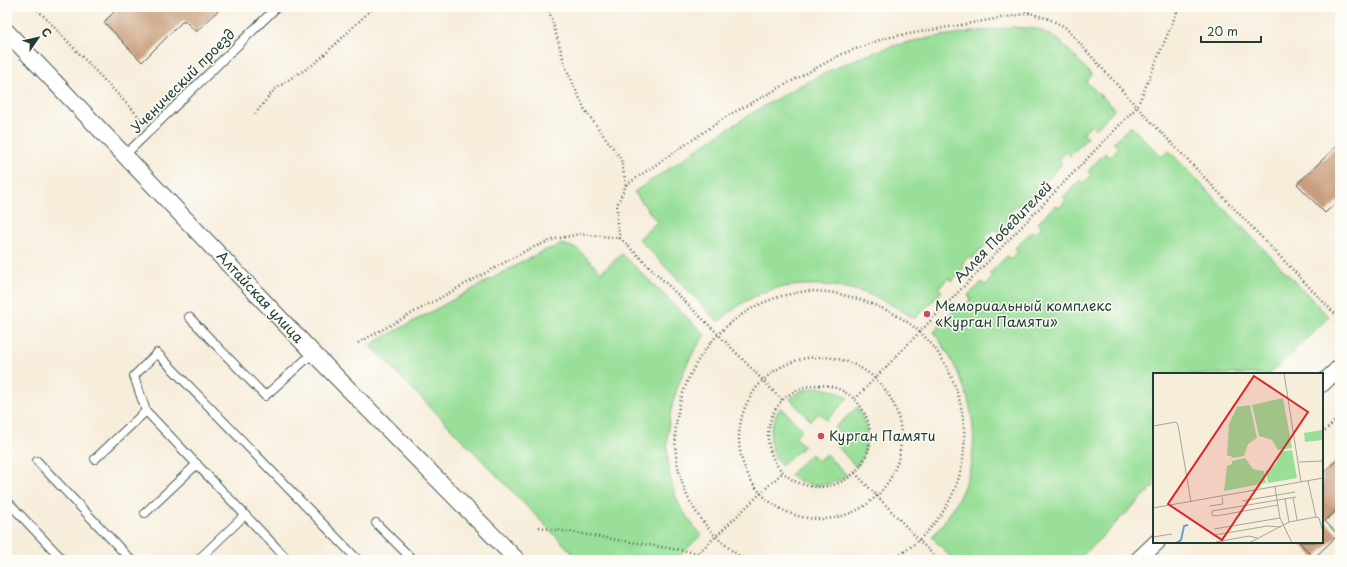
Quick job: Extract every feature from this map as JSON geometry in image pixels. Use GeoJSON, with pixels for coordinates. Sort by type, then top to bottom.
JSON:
{"type":"FeatureCollection","features":[{"type":"Feature","properties":{"kind":"street","name":"Алтайская улица"},"geometry":{"type":"LineString","coordinates":[[7,32],[313,353],[517,560]]}},
{"type":"Feature","properties":{"kind":"street"},"geometry":{"type":"LineString","coordinates":[[1323,383],[1340,367]]}},
{"type":"Feature","properties":{"kind":"street"},"geometry":{"type":"LineString","coordinates":[[1138,560],[1156,543]]}},
{"type":"Feature","properties":{"kind":"lane","name":"Ученический проезд"},"geometry":{"type":"LineString","coordinates":[[124,156],[277,7]]}},
{"type":"Feature","properties":{"kind":"lane"},"geometry":{"type":"LineString","coordinates":[[189,317],[265,396],[313,353]]}},
{"type":"Feature","properties":{"kind":"lane"},"geometry":{"type":"LineString","coordinates":[[288,560],[146,411],[134,376],[157,353],[358,560]]}},
{"type":"Feature","properties":{"kind":"lane"},"geometry":{"type":"LineString","coordinates":[[95,458],[146,411]]}},
{"type":"Feature","properties":{"kind":"lane"},"geometry":{"type":"LineString","coordinates":[[37,460],[131,560]]}},
{"type":"Feature","properties":{"kind":"lane"},"geometry":{"type":"LineString","coordinates":[[145,513],[197,464]]}},
{"type":"Feature","properties":{"kind":"lane"},"geometry":{"type":"LineString","coordinates":[[7,501],[63,560]]}},
{"type":"Feature","properties":{"kind":"lane"},"geometry":{"type":"LineString","coordinates":[[198,560],[245,515]]}},
{"type":"Feature","properties":{"kind":"lane"},"geometry":{"type":"LineString","coordinates":[[376,523],[412,560]]}},
{"type":"Feature","properties":{"kind":"path"},"geometry":{"type":"LineString","coordinates":[[35,7],[152,130]]}},
{"type":"Feature","properties":{"kind":"path"},"geometry":{"type":"LineString","coordinates":[[255,114],[274,90],[316,62],[374,7]]}},
{"type":"Feature","properties":{"kind":"path"},"geometry":{"type":"LineString","coordinates":[[548,7],[566,68],[585,110],[621,158],[626,185]]}},
{"type":"Feature","properties":{"kind":"path"},"geometry":{"type":"LineString","coordinates":[[1018,7],[1065,27],[1137,107],[1336,315]]}},
{"type":"Feature","properties":{"kind":"path"},"geometry":{"type":"LineString","coordinates":[[1137,107],[1179,7]]}},
{"type":"Feature","properties":{"kind":"path"},"geometry":{"type":"LineString","coordinates":[[783,401],[620,238],[617,223],[617,205],[626,185],[729,115],[842,54],[885,38],[1030,13]]}},
{"type":"Feature","properties":{"kind":"path","name":"Аллея Победителей"},"geometry":{"type":"LineString","coordinates":[[855,399],[1137,107]]}},
{"type":"Feature","properties":{"kind":"path"},"geometry":{"type":"LineString","coordinates":[[358,343],[529,250],[555,238],[580,234],[620,238]]}},
{"type":"Feature","properties":{"kind":"path"},"geometry":{"type":"LineString","coordinates":[[745,560],[715,537],[704,523],[686,493],[677,456],[675,437],[677,414],[683,391],[702,353],[717,334],[732,320],[768,300],[810,291],[831,293],[862,300],[900,316],[921,332],[940,354],[952,378],[959,398],[965,440],[964,463],[959,482],[938,521],[920,540],[892,560]]}},
{"type":"Feature","properties":{"kind":"path"},"geometry":{"type":"LineString","coordinates":[[808,357],[834,358],[859,366],[874,379],[890,399],[901,429],[900,455],[890,479],[876,497],[854,512],[830,519],[806,518],[782,510],[761,494],[747,475],[740,451],[740,426],[747,401],[763,380],[784,365],[808,357]]}},
{"type":"Feature","properties":{"kind":"path"},"geometry":{"type":"LineString","coordinates":[[814,386],[836,388],[851,395],[855,399],[868,421],[870,438],[867,454],[859,469],[850,478],[823,487],[811,486],[799,483],[784,472],[773,457],[769,446],[768,433],[770,421],[779,404],[783,401],[793,392],[814,386]]}},
{"type":"Feature","properties":{"kind":"path"},"geometry":{"type":"LineString","coordinates":[[1323,433],[1340,416]]}},
{"type":"Feature","properties":{"kind":"path"},"geometry":{"type":"LineString","coordinates":[[691,560],[784,472]]}},
{"type":"Feature","properties":{"kind":"path"},"geometry":{"type":"LineString","coordinates":[[855,473],[876,497],[938,560]]}},
{"type":"Feature","properties":{"kind":"path"},"geometry":{"type":"LineString","coordinates":[[539,527],[698,554]]}},
{"type":"Feature","properties":{"kind":"green space"},"geometry":{"type":"Polygon","coordinates":[[[1013,27],[1038,29],[1059,40],[1092,75],[1086,82],[1115,109],[1096,129],[1091,125],[1083,133],[1087,138],[1070,156],[1066,152],[1059,160],[1062,164],[1045,182],[1042,179],[1035,186],[1038,190],[1021,208],[1017,205],[1010,212],[1013,215],[997,232],[994,229],[985,238],[989,241],[972,259],[969,256],[962,264],[965,267],[952,281],[948,278],[939,288],[942,292],[914,319],[888,303],[862,292],[833,286],[803,285],[788,286],[764,292],[740,305],[718,322],[639,239],[657,222],[634,192],[721,133],[780,96],[843,65],[891,47],[908,42],[943,36],[1013,27]]]}},
{"type":"Feature","properties":{"kind":"green space"},"geometry":{"type":"Polygon","coordinates":[[[1131,126],[1162,157],[1169,151],[1329,317],[1271,373],[1153,373],[1153,487],[1078,560],[953,560],[932,537],[951,512],[964,487],[971,461],[974,436],[971,410],[963,385],[951,358],[934,332],[958,306],[962,309],[971,299],[968,295],[982,282],[985,285],[993,277],[989,274],[1007,256],[1010,260],[1018,251],[1015,248],[1032,231],[1035,234],[1042,226],[1038,223],[1055,205],[1059,208],[1066,200],[1063,197],[1080,180],[1084,183],[1091,175],[1088,171],[1105,153],[1109,157],[1118,148],[1113,143],[1131,126]]]}},
{"type":"Feature","properties":{"kind":"green space"},"geometry":{"type":"Polygon","coordinates":[[[562,244],[578,249],[601,272],[622,254],[705,335],[693,352],[676,392],[668,434],[667,456],[670,477],[676,497],[684,512],[701,535],[676,560],[579,560],[370,345],[539,253],[562,244]]]}},
{"type":"Feature","properties":{"kind":"green space"},"geometry":{"type":"Polygon","coordinates":[[[818,387],[836,391],[848,398],[827,420],[819,413],[811,421],[790,399],[800,391],[818,387]]]}},
{"type":"Feature","properties":{"kind":"green space"},"geometry":{"type":"Polygon","coordinates":[[[781,407],[802,430],[795,437],[804,446],[781,466],[773,451],[770,436],[773,422],[781,407]]]}},
{"type":"Feature","properties":{"kind":"green space"},"geometry":{"type":"Polygon","coordinates":[[[857,407],[864,422],[867,437],[864,452],[856,467],[836,445],[843,437],[835,428],[857,407]]]}},
{"type":"Feature","properties":{"kind":"green space"},"geometry":{"type":"Polygon","coordinates":[[[811,454],[818,461],[826,454],[847,475],[834,482],[818,485],[811,485],[796,480],[790,475],[811,454]]]}},
{"type":"Feature","properties":{"kind":"building"},"geometry":{"type":"Polygon","coordinates":[[[119,7],[222,7],[196,32],[184,20],[142,62],[104,22],[119,7]]]}},
{"type":"Feature","properties":{"kind":"building"},"geometry":{"type":"Polygon","coordinates":[[[1340,143],[1340,199],[1325,213],[1297,184],[1340,143]]]}},
{"type":"Feature","properties":{"kind":"building"},"geometry":{"type":"Polygon","coordinates":[[[1340,457],[1340,507],[1325,521],[1338,535],[1314,558],[1300,543],[1323,543],[1323,473],[1340,457]]]}},
{"type":"Feature","properties":{"kind":"place","name":"Мемориальный комплекс «Курган Памяти»"},"geometry":{"type":"Point","coordinates":[927,314]}},
{"type":"Feature","properties":{"kind":"place","name":"Курган Памяти"},"geometry":{"type":"Point","coordinates":[821,436]}}]}
